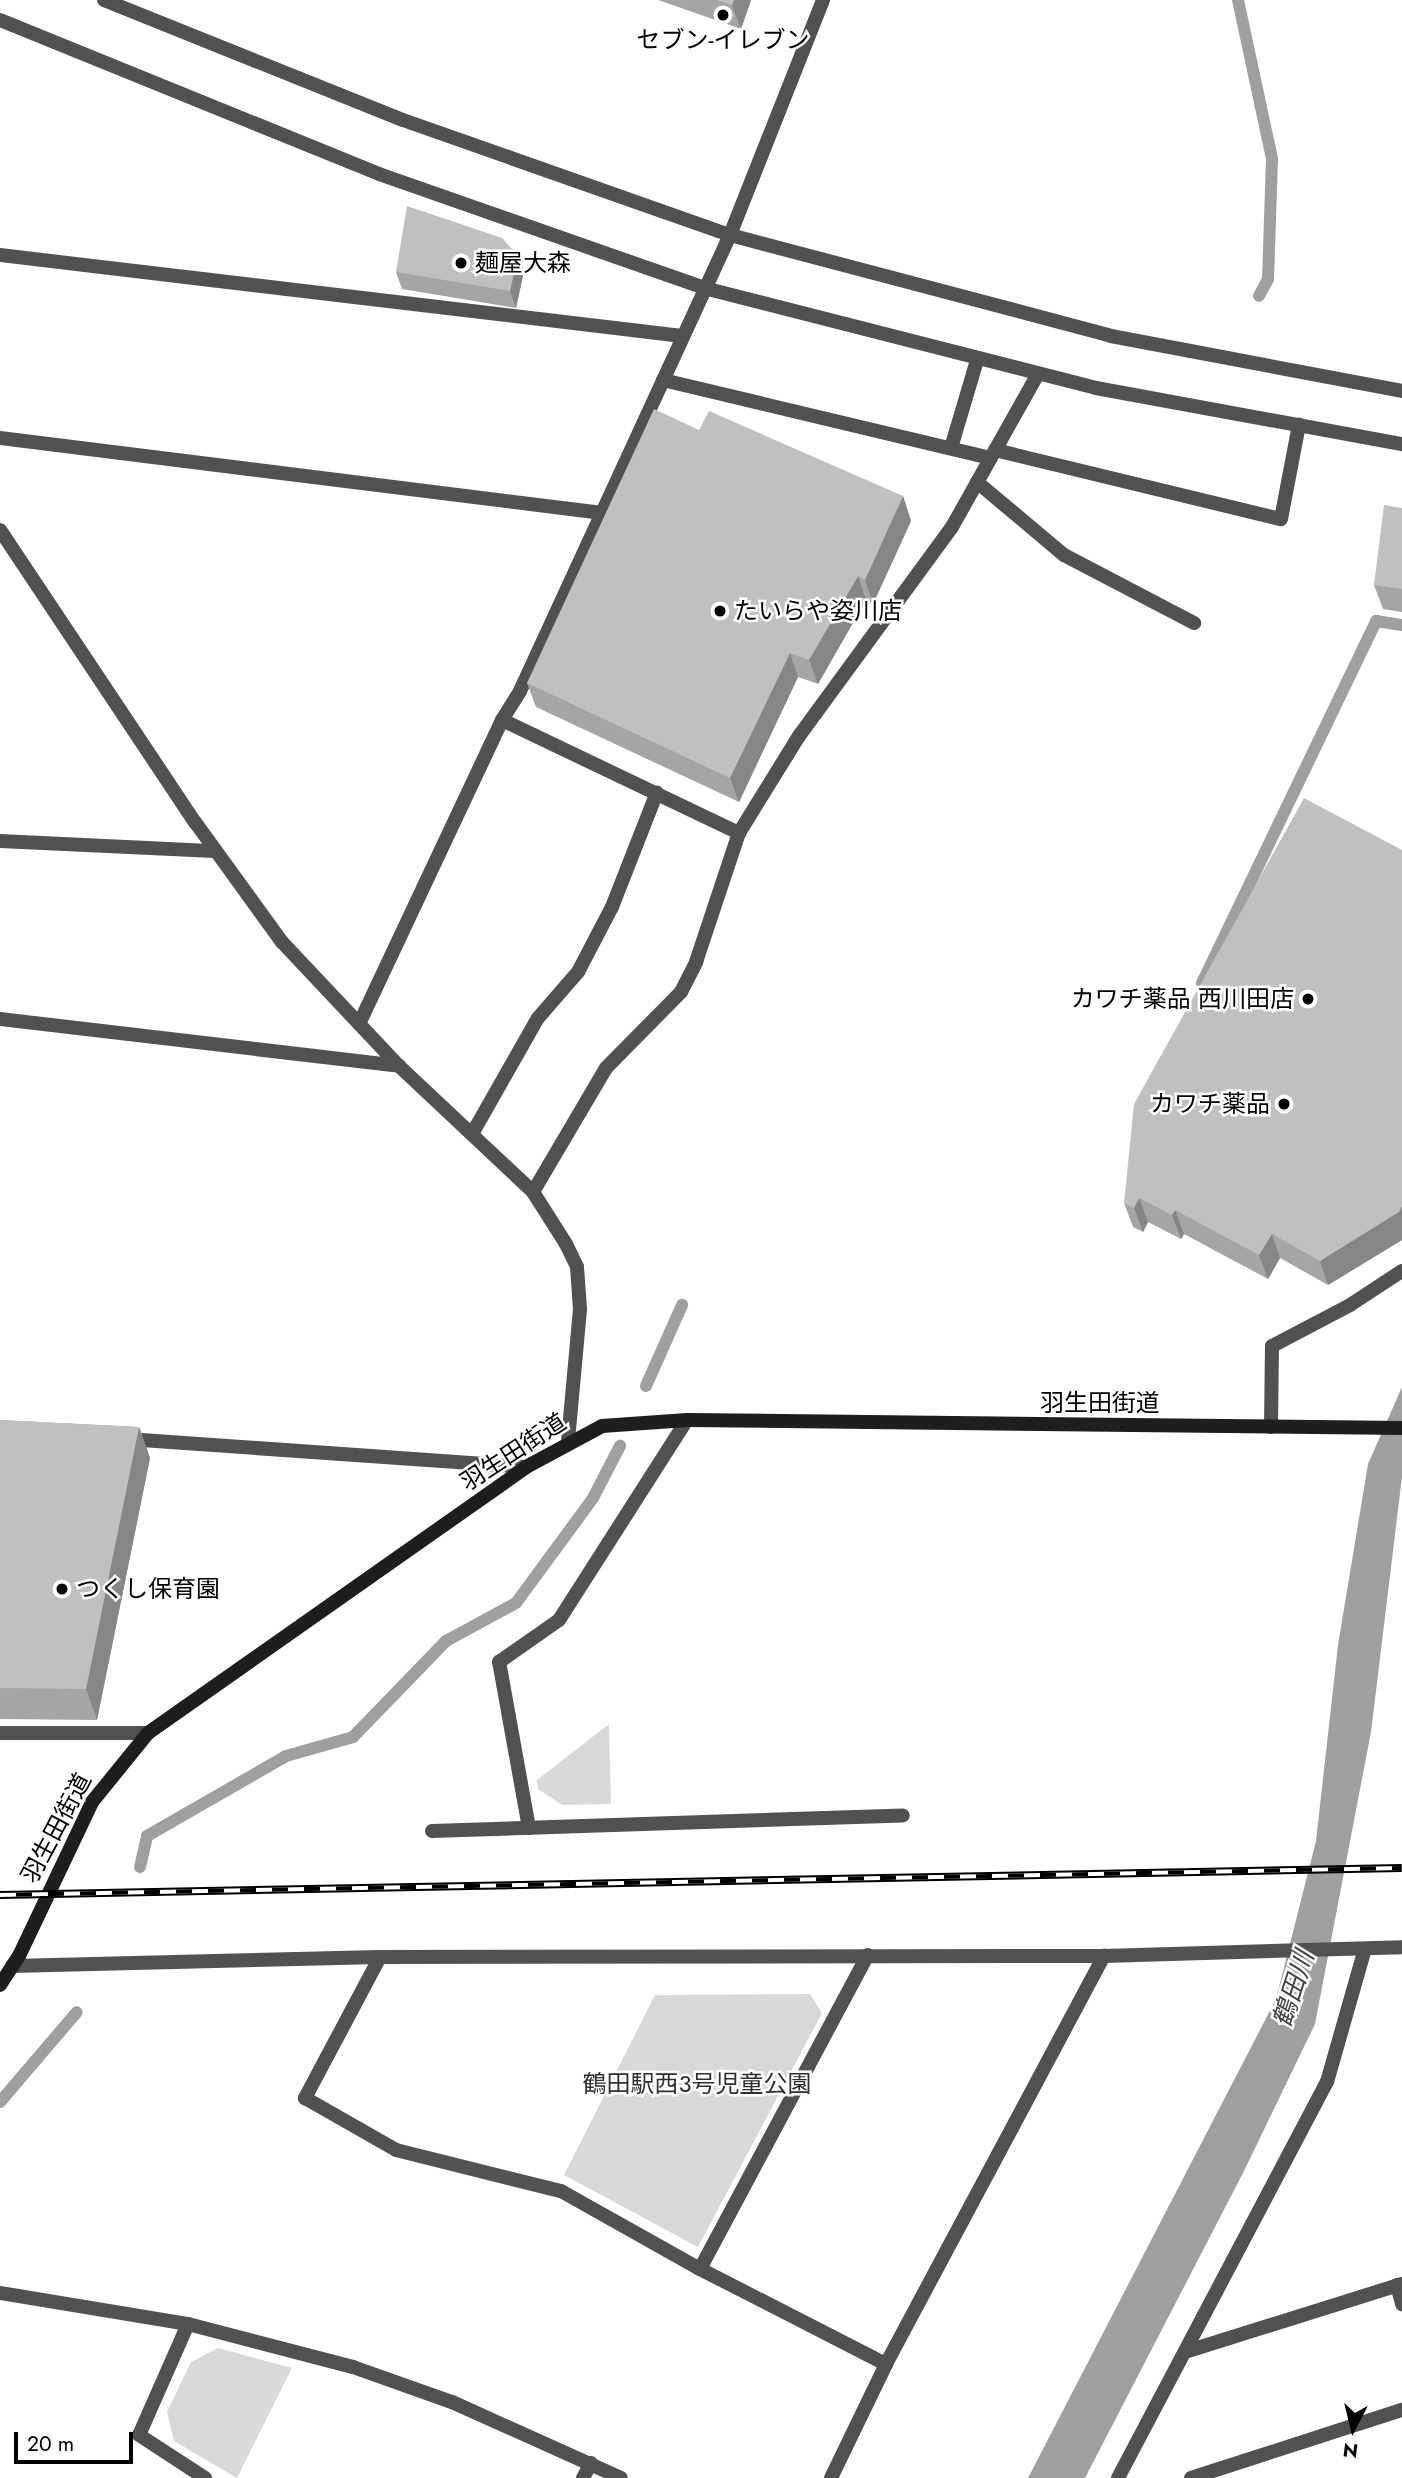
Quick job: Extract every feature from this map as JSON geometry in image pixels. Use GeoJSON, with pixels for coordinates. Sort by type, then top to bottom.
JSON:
{"type":"FeatureCollection","features":[{"type":"Feature","properties":{"kind":"main road","name":"羽生田街道"},"geometry":{"type":"LineString","coordinates":[[0,1985],[12,1966],[92,1802],[148,1732],[526,1467],[568,1441],[602,1426],[687,1420],[1402,1428]]}},
{"type":"Feature","properties":{"kind":"street"},"geometry":{"type":"LineString","coordinates":[[104,0],[403,120],[730,235],[1111,336],[1402,391]]}},
{"type":"Feature","properties":{"kind":"street"},"geometry":{"type":"LineString","coordinates":[[359,1024],[502,720],[520,691],[730,235],[823,0]]}},
{"type":"Feature","properties":{"kind":"street"},"geometry":{"type":"LineString","coordinates":[[0,20],[379,174],[704,288],[1038,374],[1402,443]]}},
{"type":"Feature","properties":{"kind":"street"},"geometry":{"type":"LineString","coordinates":[[0,255],[682,336]]}},
{"type":"Feature","properties":{"kind":"street"},"geometry":{"type":"LineString","coordinates":[[951,448],[977,360]]}},
{"type":"Feature","properties":{"kind":"street"},"geometry":{"type":"LineString","coordinates":[[533,1192],[606,1069],[681,992],[696,962],[738,833],[799,736],[952,527],[1038,374]]}},
{"type":"Feature","properties":{"kind":"street"},"geometry":{"type":"LineString","coordinates":[[663,380],[951,448],[993,454],[1281,519],[1299,425]]}},
{"type":"Feature","properties":{"kind":"street"},"geometry":{"type":"LineString","coordinates":[[0,438],[602,513]]}},
{"type":"Feature","properties":{"kind":"street"},"geometry":{"type":"LineString","coordinates":[[977,482],[1064,555],[1194,623]]}},
{"type":"Feature","properties":{"kind":"street"},"geometry":{"type":"LineString","coordinates":[[0,530],[215,851],[282,942],[399,1066],[533,1192],[577,1267],[580,1309],[568,1441]]}},
{"type":"Feature","properties":{"kind":"street"},"geometry":{"type":"LineString","coordinates":[[502,720],[738,833]]}},
{"type":"Feature","properties":{"kind":"street"},"geometry":{"type":"LineString","coordinates":[[472,1134],[538,1018],[578,972],[612,906],[657,792]]}},
{"type":"Feature","properties":{"kind":"street"},"geometry":{"type":"LineString","coordinates":[[0,841],[215,851]]}},
{"type":"Feature","properties":{"kind":"street"},"geometry":{"type":"LineString","coordinates":[[0,1020],[399,1066]]}},
{"type":"Feature","properties":{"kind":"street"},"geometry":{"type":"LineString","coordinates":[[1271,1427],[1272,1346],[1350,1305],[1402,1271]]}},
{"type":"Feature","properties":{"kind":"street"},"geometry":{"type":"LineString","coordinates":[[529,1828],[499,1662],[559,1620],[687,1420]]}},
{"type":"Feature","properties":{"kind":"street"},"geometry":{"type":"LineString","coordinates":[[111,1438],[526,1467]]}},
{"type":"Feature","properties":{"kind":"street"},"geometry":{"type":"LineString","coordinates":[[0,1733],[148,1732]]}},
{"type":"Feature","properties":{"kind":"street"},"geometry":{"type":"LineString","coordinates":[[432,1831],[903,1815]]}},
{"type":"Feature","properties":{"kind":"street"},"geometry":{"type":"LineString","coordinates":[[12,1966],[380,1957],[1104,1956],[1402,1947]]}},
{"type":"Feature","properties":{"kind":"street"},"geometry":{"type":"LineString","coordinates":[[1118,2478],[1188,2351],[1326,2082],[1365,1949]]}},
{"type":"Feature","properties":{"kind":"street"},"geometry":{"type":"LineString","coordinates":[[700,2269],[868,1955]]}},
{"type":"Feature","properties":{"kind":"street"},"geometry":{"type":"LineString","coordinates":[[831,2478],[886,2364],[1104,1956]]}},
{"type":"Feature","properties":{"kind":"street"},"geometry":{"type":"LineString","coordinates":[[380,1957],[305,2098],[396,2150],[561,2191],[700,2269],[886,2364]]}},
{"type":"Feature","properties":{"kind":"street"},"geometry":{"type":"LineString","coordinates":[[1188,2351],[1399,2285],[1402,2304]]}},
{"type":"Feature","properties":{"kind":"street"},"geometry":{"type":"LineString","coordinates":[[0,2292],[188,2323],[365,2372],[453,2402],[621,2478]]}},
{"type":"Feature","properties":{"kind":"street"},"geometry":{"type":"LineString","coordinates":[[188,2323],[139,2435],[205,2478]]}},
{"type":"Feature","properties":{"kind":"street"},"geometry":{"type":"LineString","coordinates":[[1191,2478],[1402,2410]]}},
{"type":"Feature","properties":{"kind":"street"},"geometry":{"type":"LineString","coordinates":[[583,2478],[591,2463]]}},
{"type":"Feature","properties":{"kind":"green space"},"geometry":{"type":"Polygon","coordinates":[[[609,1724],[611,1804],[562,1805],[538,1789],[537,1780],[609,1724]]]}},
{"type":"Feature","properties":{"kind":"green space","name":"鶴田駅西3号児童公園"},"geometry":{"type":"Polygon","coordinates":[[[810,1994],[822,2013],[698,2247],[564,2175],[655,1995],[810,1994]]]}},
{"type":"Feature","properties":{"kind":"green space"},"geometry":{"type":"Polygon","coordinates":[[[218,2348],[292,2368],[237,2478],[174,2441],[167,2412],[191,2362],[218,2348]]]}},
{"type":"Feature","properties":{"kind":"water","name":"鶴田川"},"geometry":{"type":"Polygon","coordinates":[[[1402,1387],[1402,1477],[1371,1732],[1315,2024],[1243,2173],[1085,2478],[1028,2478],[1276,1999],[1316,1841],[1338,1645],[1368,1464],[1402,1387]]]}},
{"type":"Feature","properties":{"kind":"building"},"geometry":{"type":"Polygon","coordinates":[[[717,0],[734,0],[732,5],[717,0]]]}},
{"type":"Feature","properties":{"kind":"building","name":"麺屋大森"},"geometry":{"type":"Polygon","coordinates":[[[407,206],[502,238],[518,255],[510,291],[396,272],[407,206]]]}},
{"type":"Feature","properties":{"kind":"building","name":"たいらや姿川店"},"geometry":{"type":"Polygon","coordinates":[[[654,409],[699,430],[709,411],[903,496],[865,580],[858,576],[809,660],[790,653],[730,778],[527,683],[654,409]]]}},
{"type":"Feature","properties":{"kind":"building"},"geometry":{"type":"Polygon","coordinates":[[[1384,505],[1402,508],[1402,589],[1374,585],[1384,505]]]}},
{"type":"Feature","properties":{"kind":"building","name":"カワチ薬品 西川田店"},"geometry":{"type":"Polygon","coordinates":[[[1304,798],[1402,850],[1402,1206],[1399,1212],[1320,1261],[1272,1234],[1259,1255],[1175,1210],[1172,1215],[1139,1198],[1134,1208],[1124,1203],[1134,1104],[1304,798]]]}},
{"type":"Feature","properties":{"kind":"building","name":"つくし保育園"},"geometry":{"type":"Polygon","coordinates":[[[0,1420],[139,1427],[86,1689],[0,1688],[0,1420]]]}},
{"type":"Feature","properties":{"kind":"waterway"},"geometry":{"type":"LineString","coordinates":[[1238,0],[1272,159],[1268,279],[1259,296]]}},
{"type":"Feature","properties":{"kind":"waterway"},"geometry":{"type":"LineString","coordinates":[[1202,983],[1376,621],[1402,625]]}},
{"type":"Feature","properties":{"kind":"waterway"},"geometry":{"type":"LineString","coordinates":[[646,1386],[682,1305]]}},
{"type":"Feature","properties":{"kind":"waterway"},"geometry":{"type":"LineString","coordinates":[[140,1867],[147,1836],[286,1756],[353,1737],[446,1641],[516,1603],[593,1498],[620,1446]]}},
{"type":"Feature","properties":{"kind":"waterway"},"geometry":{"type":"LineString","coordinates":[[0,2102],[77,2012]]}},
{"type":"Feature","properties":{"kind":"railway"},"geometry":{"type":"LineString","coordinates":[[0,1895],[1402,1868]]}},
{"type":"Feature","properties":{"kind":"place","name":"セブン-イレブン"},"geometry":{"type":"Point","coordinates":[723,15]}},
{"type":"Feature","properties":{"kind":"place","name":"麺屋大森"},"geometry":{"type":"Point","coordinates":[461,263]}},
{"type":"Feature","properties":{"kind":"place","name":"たいらや姿川店"},"geometry":{"type":"Point","coordinates":[720,611]}},
{"type":"Feature","properties":{"kind":"place","name":"カワチ薬品 西川田店"},"geometry":{"type":"Point","coordinates":[1308,999]}},
{"type":"Feature","properties":{"kind":"place","name":"カワチ薬品"},"geometry":{"type":"Point","coordinates":[1284,1104]}},
{"type":"Feature","properties":{"kind":"place","name":"つくし保育園"},"geometry":{"type":"Point","coordinates":[62,1589]}}]}
